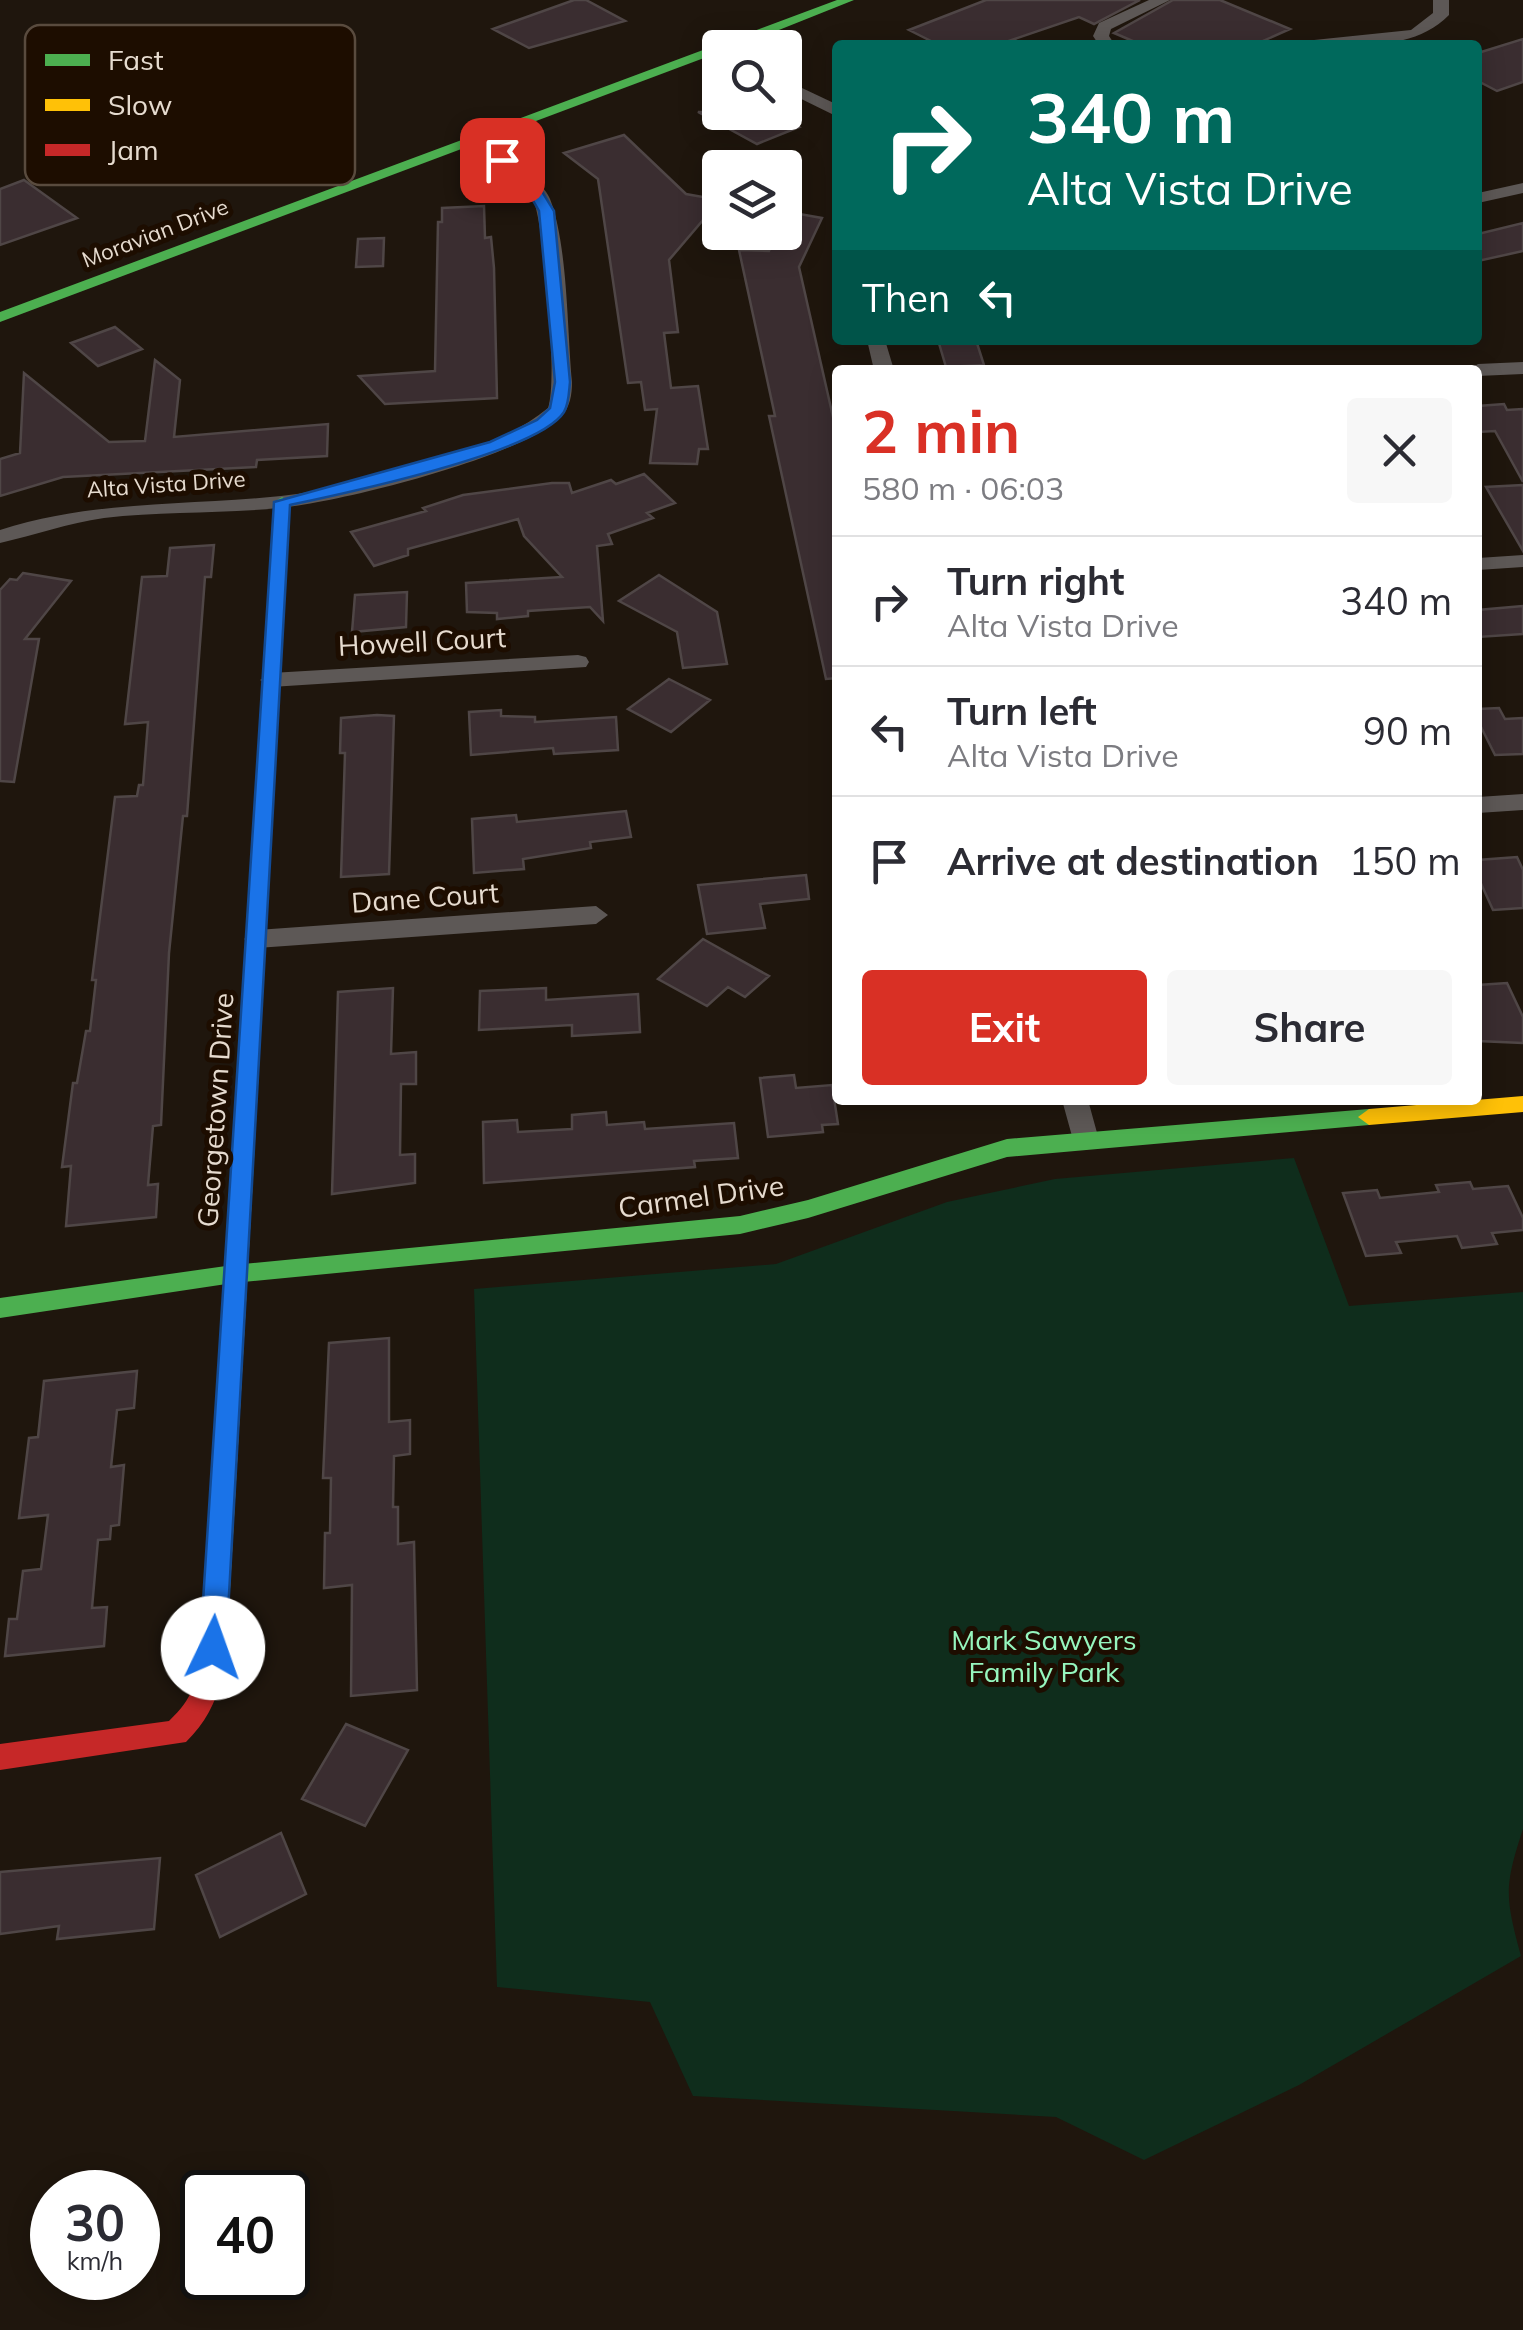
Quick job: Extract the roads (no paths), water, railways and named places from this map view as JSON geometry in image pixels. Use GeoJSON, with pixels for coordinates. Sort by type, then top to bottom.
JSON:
{"type":"FeatureCollection","features":[{"type":"Feature","properties":{"kind":"street","name":"Moravian Drive"},"geometry":{"type":"LineString","coordinates":[[769,30],[848,0]]}},
{"type":"Feature","properties":{"kind":"street"},"geometry":{"type":"LineString","coordinates":[[1103,40],[1100,36],[1104,26],[1162,0]]}},
{"type":"Feature","properties":{"kind":"street"},"geometry":{"type":"LineString","coordinates":[[1360,40],[1415,34],[1441,15],[1441,0]]}},
{"type":"Feature","properties":{"kind":"street","name":"Moravian Drive"},"geometry":{"type":"LineString","coordinates":[[0,317],[702,55]]}},
{"type":"Feature","properties":{"kind":"street"},"geometry":{"type":"LineString","coordinates":[[802,94],[832,109]]}},
{"type":"Feature","properties":{"kind":"street","name":"Alta Vista Drive"},"geometry":{"type":"LineString","coordinates":[[0,537],[51,519],[84,514],[282,502],[351,487],[496,446],[532,430],[558,409],[562,382],[546,211],[530,183],[474,141]]}},
{"type":"Feature","properties":{"kind":"street"},"geometry":{"type":"LineString","coordinates":[[1482,197],[1523,188]]}},
{"type":"Feature","properties":{"kind":"street"},"geometry":{"type":"LineString","coordinates":[[1482,370],[1523,368]]}},
{"type":"Feature","properties":{"kind":"street","name":"Georgetown Drive"},"geometry":{"type":"LineString","coordinates":[[0,1756],[156,1738],[176,1732],[195,1719],[206,1704],[211,1686],[282,502]]}},
{"type":"Feature","properties":{"kind":"street"},"geometry":{"type":"LineString","coordinates":[[1482,564],[1523,561]]}},
{"type":"Feature","properties":{"kind":"street","name":"Howell Court"},"geometry":{"type":"LineString","coordinates":[[271,680],[578,662]]}},
{"type":"Feature","properties":{"kind":"street"},"geometry":{"type":"LineString","coordinates":[[1482,805],[1523,802]]}},
{"type":"Feature","properties":{"kind":"street","name":"Dane Court"},"geometry":{"type":"LineString","coordinates":[[257,939],[596,915]]}},
{"type":"Feature","properties":{"kind":"street","name":"Carmel Drive"},"geometry":{"type":"LineString","coordinates":[[0,1308],[233,1274],[740,1225],[788,1216],[952,1161],[1007,1148],[1523,1104]]}},
{"type":"Feature","properties":{"kind":"street"},"geometry":{"type":"LineString","coordinates":[[1075,1105],[1085,1140]]}},
{"type":"Feature","properties":{"kind":"park label","name":"Mark Sawyers Family Park"},"geometry":{"type":"Point","coordinates":[1044,1655]}}]}
